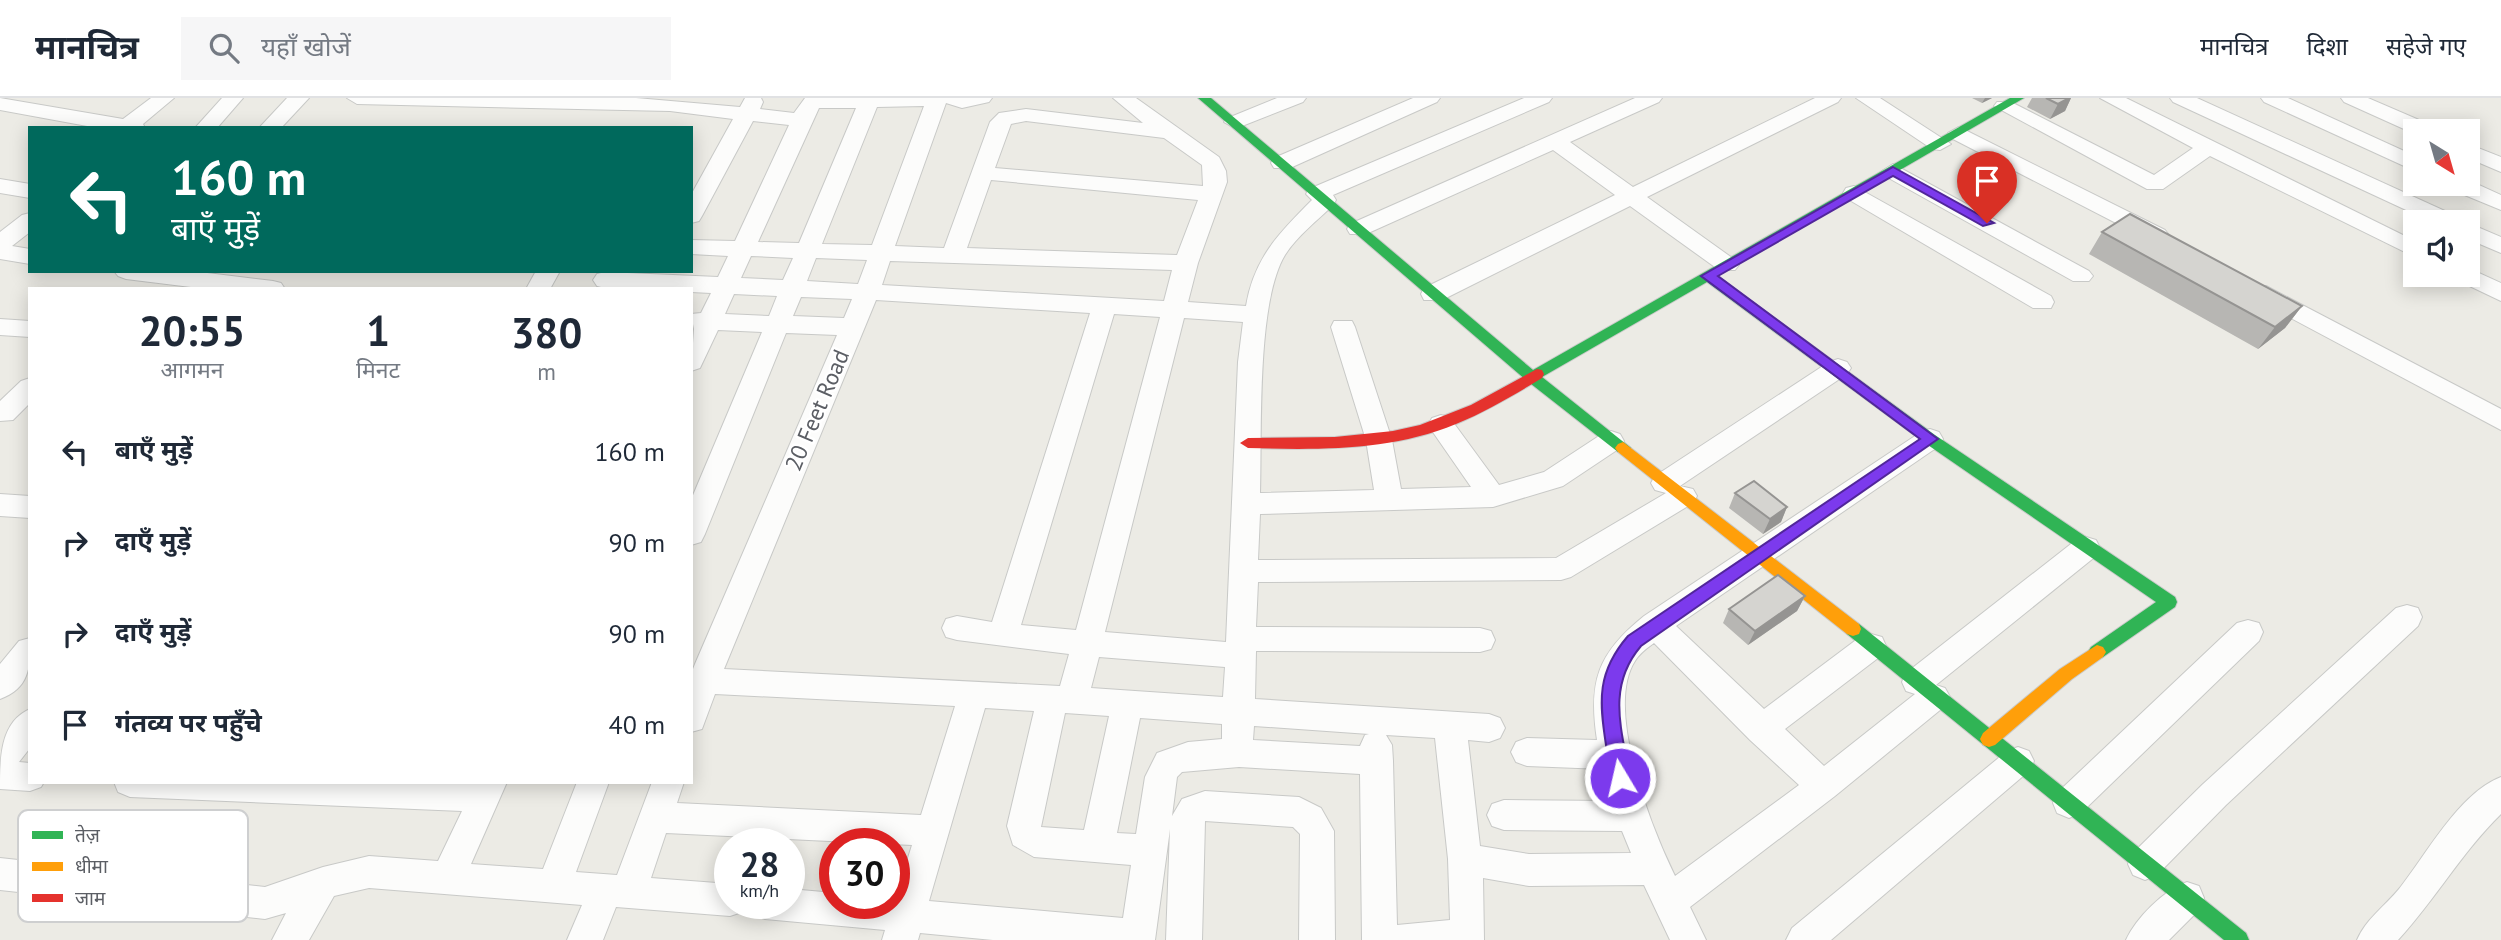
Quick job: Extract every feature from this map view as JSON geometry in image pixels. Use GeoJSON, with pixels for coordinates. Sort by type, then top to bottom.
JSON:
{"type":"FeatureCollection","features":[{"type":"Feature","properties":{"kind":"street"},"geometry":{"type":"LineString","coordinates":[[130,126],[164,98]]}},
{"type":"Feature","properties":{"kind":"street"},"geometry":{"type":"LineString","coordinates":[[207,126],[233,98]]}},
{"type":"Feature","properties":{"kind":"street"},"geometry":{"type":"LineString","coordinates":[[271,126],[299,98]]}},
{"type":"Feature","properties":{"kind":"street"},"geometry":{"type":"LineString","coordinates":[[357,98],[703,103],[750,107],[810,107],[869,101],[942,99],[962,102],[982,98]]}},
{"type":"Feature","properties":{"kind":"street"},"geometry":{"type":"LineString","coordinates":[[1123,98],[1211,162],[1216,171],[1211,194],[1186,262],[1087,643],[1062,700],[1024,826],[1025,834],[1034,842],[1150,851]]}},
{"type":"Feature","properties":{"kind":"street"},"geometry":{"type":"LineString","coordinates":[[1235,122],[1296,98]]}},
{"type":"Feature","properties":{"kind":"street"},"geometry":{"type":"LineString","coordinates":[[1282,163],[1430,98]]}},
{"type":"Feature","properties":{"kind":"street"},"geometry":{"type":"LineString","coordinates":[[1237,754],[1251,362],[1267,269],[1273,255],[1321,197],[1542,98]]}},
{"type":"Feature","properties":{"kind":"street"},"geometry":{"type":"LineString","coordinates":[[1358,229],[1513,159],[1557,143],[1653,98]]}},
{"type":"Feature","properties":{"kind":"street"},"geometry":{"type":"LineString","coordinates":[[1433,294],[1831,98]]}},
{"type":"Feature","properties":{"kind":"street"},"geometry":{"type":"LineString","coordinates":[[1866,98],[2177,246]]}},
{"type":"Feature","properties":{"kind":"street"},"geometry":{"type":"LineString","coordinates":[[2110,98],[2403,244]]}},
{"type":"Feature","properties":{"kind":"street"},"geometry":{"type":"LineString","coordinates":[[2180,98],[2424,210]]}},
{"type":"Feature","properties":{"kind":"street"},"geometry":{"type":"LineString","coordinates":[[2272,98],[2403,158]]}},
{"type":"Feature","properties":{"kind":"street"},"geometry":{"type":"LineString","coordinates":[[2351,98],[2403,121]]}},
{"type":"Feature","properties":{"kind":"street","name":"20 Feet Road"},"geometry":{"type":"LineString","coordinates":[[693,714],[853,327],[942,99]]}},
{"type":"Feature","properties":{"kind":"street"},"geometry":{"type":"LineString","coordinates":[[1212,100],[1433,294],[1531,376],[1611,441],[1761,555],[2239,940]]}},
{"type":"Feature","properties":{"kind":"street"},"geometry":{"type":"LineString","coordinates":[[693,529],[869,101]]}},
{"type":"Feature","properties":{"kind":"street"},"geometry":{"type":"LineString","coordinates":[[1248,443],[1317,445],[1379,440],[1441,425],[1475,410],[2011,102],[2155,184],[2209,147]]}},
{"type":"Feature","properties":{"kind":"street"},"geometry":{"type":"LineString","coordinates":[[691,126],[703,103]]}},
{"type":"Feature","properties":{"kind":"street"},"geometry":{"type":"LineString","coordinates":[[0,104],[123,126]]}},
{"type":"Feature","properties":{"kind":"street"},"geometry":{"type":"LineString","coordinates":[[631,126],[643,104]]}},
{"type":"Feature","properties":{"kind":"street"},"geometry":{"type":"LineString","coordinates":[[693,212],[750,107]]}},
{"type":"Feature","properties":{"kind":"street"},"geometry":{"type":"LineString","coordinates":[[693,354],[701,321],[728,286],[810,107]]}},
{"type":"Feature","properties":{"kind":"street"},"geometry":{"type":"LineString","coordinates":[[953,255],[1001,122],[1014,116],[1171,133]]}},
{"type":"Feature","properties":{"kind":"street"},"geometry":{"type":"LineString","coordinates":[[1557,143],[1632,198],[1838,368],[1930,439],[2086,548],[2169,602],[2066,674],[1989,739]]}},
{"type":"Feature","properties":{"kind":"street"},"geometry":{"type":"LineString","coordinates":[[2480,155],[2501,165]]}},
{"type":"Feature","properties":{"kind":"street"},"geometry":{"type":"LineString","coordinates":[[1893,171],[2081,276]]}},
{"type":"Feature","properties":{"kind":"street"},"geometry":{"type":"LineString","coordinates":[[982,173],[1211,194]]}},
{"type":"Feature","properties":{"kind":"street"},"geometry":{"type":"LineString","coordinates":[[0,186],[28,191]]}},
{"type":"Feature","properties":{"kind":"street"},"geometry":{"type":"LineString","coordinates":[[1854,193],[2042,302]]}},
{"type":"Feature","properties":{"kind":"street"},"geometry":{"type":"LineString","coordinates":[[2480,194],[2501,203]]}},
{"type":"Feature","properties":{"kind":"street"},"geometry":{"type":"LineString","coordinates":[[0,244],[28,222]]}},
{"type":"Feature","properties":{"kind":"street"},"geometry":{"type":"LineString","coordinates":[[2480,236],[2501,246]]}},
{"type":"Feature","properties":{"kind":"street"},"geometry":{"type":"LineString","coordinates":[[693,247],[1186,262]]}},
{"type":"Feature","properties":{"kind":"street"},"geometry":{"type":"LineString","coordinates":[[0,252],[28,257]]}},
{"type":"Feature","properties":{"kind":"street"},"geometry":{"type":"LineString","coordinates":[[135,276],[252,287]]}},
{"type":"Feature","properties":{"kind":"street"},"geometry":{"type":"LineString","coordinates":[[606,280],[1258,315]]}},
{"type":"Feature","properties":{"kind":"street"},"geometry":{"type":"LineString","coordinates":[[2480,282],[2501,293]]}},
{"type":"Feature","properties":{"kind":"street"},"geometry":{"type":"LineString","coordinates":[[2249,285],[2501,421]]}},
{"type":"Feature","properties":{"kind":"street"},"geometry":{"type":"LineString","coordinates":[[1003,636],[1105,305]]}},
{"type":"Feature","properties":{"kind":"street"},"geometry":{"type":"LineString","coordinates":[[701,321],[853,327]]}},
{"type":"Feature","properties":{"kind":"street"},"geometry":{"type":"LineString","coordinates":[[1343,327],[1379,440],[1390,502]]}},
{"type":"Feature","properties":{"kind":"street"},"geometry":{"type":"LineString","coordinates":[[0,346],[16,328]]}},
{"type":"Feature","properties":{"kind":"street"},"geometry":{"type":"LineString","coordinates":[[1243,571],[1561,569],[1838,368]]}},
{"type":"Feature","properties":{"kind":"street"},"geometry":{"type":"LineString","coordinates":[[4,412],[28,389]]}},
{"type":"Feature","properties":{"kind":"street"},"geometry":{"type":"LineString","coordinates":[[1441,425],[1493,497]]}},
{"type":"Feature","properties":{"kind":"street"},"geometry":{"type":"LineString","coordinates":[[1688,940],[1651,869],[1632,816],[1617,755],[1609,708],[1611,682],[1619,658],[1634,641],[1655,625],[1930,439]]}},
{"type":"Feature","properties":{"kind":"street"},"geometry":{"type":"LineString","coordinates":[[1246,504],[1493,497],[1553,479],[1611,441]]}},
{"type":"Feature","properties":{"kind":"street"},"geometry":{"type":"LineString","coordinates":[[0,505],[28,507]]}},
{"type":"Feature","properties":{"kind":"street"},"geometry":{"type":"LineString","coordinates":[[1668,902],[1823,786],[1925,689],[2086,548]]}},
{"type":"Feature","properties":{"kind":"street"},"geometry":{"type":"LineString","coordinates":[[2146,864],[2214,795],[2407,617]]}},
{"type":"Feature","properties":{"kind":"street"},"geometry":{"type":"LineString","coordinates":[[1655,625],[1823,786]]}},
{"type":"Feature","properties":{"kind":"street"},"geometry":{"type":"LineString","coordinates":[[957,628],[1003,636],[1087,643],[1240,647],[1480,640]]}},
{"type":"Feature","properties":{"kind":"street"},"geometry":{"type":"LineString","coordinates":[[2070,803],[2248,632]]}},
{"type":"Feature","properties":{"kind":"street"},"geometry":{"type":"LineString","coordinates":[[1762,730],[1871,646]]}},
{"type":"Feature","properties":{"kind":"street"},"geometry":{"type":"LineString","coordinates":[[0,686],[28,652]]}},
{"type":"Feature","properties":{"kind":"street"},"geometry":{"type":"LineString","coordinates":[[707,675],[719,682],[974,694],[1489,728]]}},
{"type":"Feature","properties":{"kind":"street"},"geometry":{"type":"LineString","coordinates":[[904,927],[974,694]]}},
{"type":"Feature","properties":{"kind":"street"},"geometry":{"type":"LineString","coordinates":[[1097,847],[1127,705]]}},
{"type":"Feature","properties":{"kind":"street"},"geometry":{"type":"LineString","coordinates":[[1375,721],[1380,940]]}},
{"type":"Feature","properties":{"kind":"street"},"geometry":{"type":"LineString","coordinates":[[0,762],[28,726]]}},
{"type":"Feature","properties":{"kind":"street"},"geometry":{"type":"LineString","coordinates":[[1402,940],[1468,936],[1465,859],[1450,726]]}},
{"type":"Feature","properties":{"kind":"street"},"geometry":{"type":"LineString","coordinates":[[1527,751],[1617,755]]}},
{"type":"Feature","properties":{"kind":"street"},"geometry":{"type":"LineString","coordinates":[[805,910],[904,927],[1137,938],[1165,767],[1185,756],[1237,754],[1377,761]]}},
{"type":"Feature","properties":{"kind":"street"},"geometry":{"type":"LineString","coordinates":[[1808,939],[2018,761]]}},
{"type":"Feature","properties":{"kind":"street"},"geometry":{"type":"LineString","coordinates":[[0,775],[28,777]]}},
{"type":"Feature","properties":{"kind":"street"},"geometry":{"type":"LineString","coordinates":[[232,784],[488,789],[447,880]]}},
{"type":"Feature","properties":{"kind":"street"},"geometry":{"type":"LineString","coordinates":[[553,887],[592,784]]}},
{"type":"Feature","properties":{"kind":"street"},"geometry":{"type":"LineString","coordinates":[[585,940],[616,892],[656,817],[667,784]]}},
{"type":"Feature","properties":{"kind":"street"},"geometry":{"type":"LineString","coordinates":[[2375,940],[2410,902],[2466,826],[2501,792]]}},
{"type":"Feature","properties":{"kind":"street"},"geometry":{"type":"LineString","coordinates":[[1184,940],[1187,819],[1194,810],[1205,806],[1299,812],[1310,819],[1317,831],[1317,940]]}},
{"type":"Feature","properties":{"kind":"street"},"geometry":{"type":"LineString","coordinates":[[1504,815],[1632,816]]}},
{"type":"Feature","properties":{"kind":"street"},"geometry":{"type":"LineString","coordinates":[[656,817],[933,831]]}},
{"type":"Feature","properties":{"kind":"street"},"geometry":{"type":"LineString","coordinates":[[1465,859],[1529,870],[1651,869]]}},
{"type":"Feature","properties":{"kind":"street"},"geometry":{"type":"LineString","coordinates":[[248,901],[265,903],[284,899],[323,883],[369,872],[714,899]]}},
{"type":"Feature","properties":{"kind":"street"},"geometry":{"type":"LineString","coordinates":[[0,874],[18,876]]}},
{"type":"Feature","properties":{"kind":"street"},"geometry":{"type":"LineString","coordinates":[[290,940],[323,883]]}},
{"type":"Feature","properties":{"kind":"street"},"geometry":{"type":"LineString","coordinates":[[2144,940],[2187,898]]}},
{"type":"Feature","properties":{"kind":"building"},"geometry":{"type":"Polygon","coordinates":[[[2046,98],[2069,98],[2058,104],[2046,98]]]}},
{"type":"Feature","properties":{"kind":"building"},"geometry":{"type":"Polygon","coordinates":[[[2130,214],[2302,306],[2275,327],[2102,232],[2130,214]]]}},
{"type":"Feature","properties":{"kind":"building"},"geometry":{"type":"Polygon","coordinates":[[[1754,481],[1787,507],[1770,519],[1735,493],[1754,481]]]}},
{"type":"Feature","properties":{"kind":"building"},"geometry":{"type":"Polygon","coordinates":[[[1778,575],[1805,596],[1755,631],[1729,609],[1778,575]]]}},
{"type":"Feature","properties":{"kind":"traffic: fast"},"geometry":{"type":"LineString","coordinates":[[1204,98],[1531,376],[1623,448]]}},
{"type":"Feature","properties":{"kind":"traffic: fast"},"geometry":{"type":"LineString","coordinates":[[1537,374],[2018,98]]}},
{"type":"Feature","properties":{"kind":"traffic: fast"},"geometry":{"type":"LineString","coordinates":[[1708,276],[1930,439],[2169,602],[2097,652]]}},
{"type":"Feature","properties":{"kind":"traffic: fast"},"geometry":{"type":"LineString","coordinates":[[1853,629],[2239,940]]}},
{"type":"Feature","properties":{"kind":"traffic: slow"},"geometry":{"type":"LineString","coordinates":[[1623,448],[1853,629]]}},
{"type":"Feature","properties":{"kind":"traffic: slow"},"geometry":{"type":"LineString","coordinates":[[1989,739],[2066,674],[2097,652]]}},
{"type":"Feature","properties":{"kind":"traffic: jam"},"geometry":{"type":"LineString","coordinates":[[1248,443],[1335,443],[1422,430],[1476,409],[1537,374]]}},
{"type":"Feature","properties":{"kind":"route"},"geometry":{"type":"LineString","coordinates":[[1620,778],[1609,708],[1611,682],[1619,658],[1634,641],[1930,439],[1838,368],[1708,276],[1893,171],[1987,223]]}}]}
